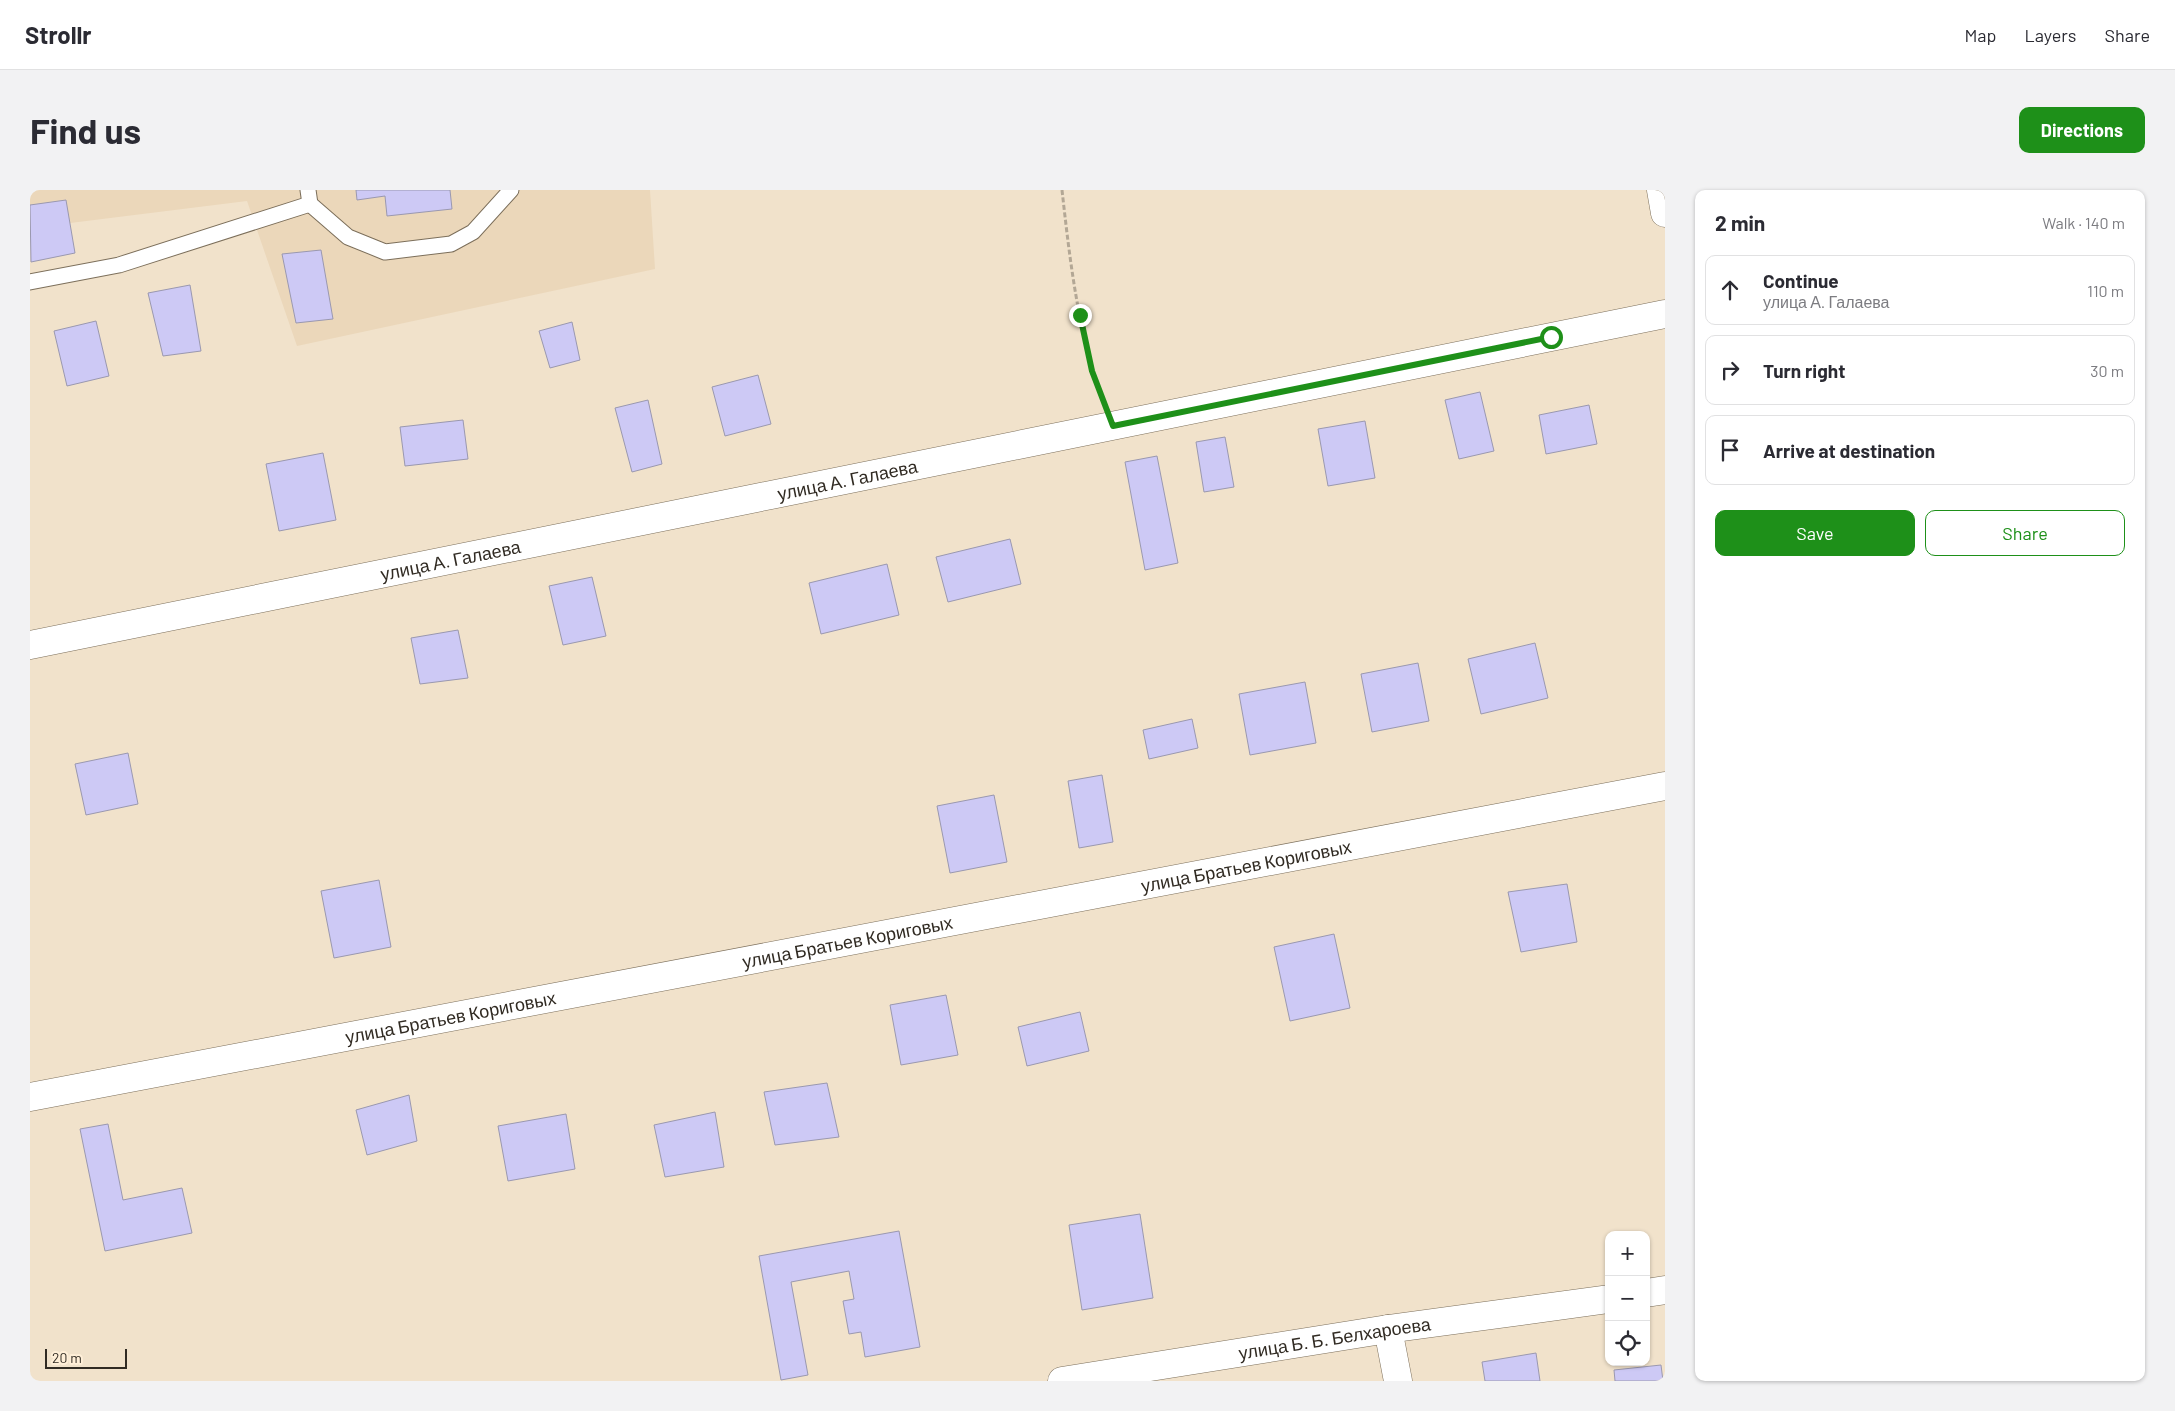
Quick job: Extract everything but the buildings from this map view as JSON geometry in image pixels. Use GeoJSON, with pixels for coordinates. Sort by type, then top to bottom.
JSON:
{"type":"FeatureCollection","features":[{"type":"Feature","properties":{"kind":"street"},"geometry":{"type":"LineString","coordinates":[[1661,190],[1665,213]]}},
{"type":"Feature","properties":{"kind":"street","name":"улица А. Галаева"},"geometry":{"type":"LineString","coordinates":[[30,645],[1665,314]]}},
{"type":"Feature","properties":{"kind":"street","name":"улица Братьев Кориговых"},"geometry":{"type":"LineString","coordinates":[[30,1097],[1665,786]]}},
{"type":"Feature","properties":{"kind":"street"},"geometry":{"type":"LineString","coordinates":[[1650,1292],[1665,1290]]}},
{"type":"Feature","properties":{"kind":"street","name":"улица Б. Б. Белхароева"},"geometry":{"type":"LineString","coordinates":[[1062,1381],[1388,1329],[1605,1299]]}},
{"type":"Feature","properties":{"kind":"street"},"geometry":{"type":"LineString","coordinates":[[1388,1329],[1398,1381]]}},
{"type":"Feature","properties":{"kind":"lane"},"geometry":{"type":"LineString","coordinates":[[30,282],[119,265],[309,197],[348,237],[385,252],[451,244],[473,232],[511,190]]}},
{"type":"Feature","properties":{"kind":"path"},"geometry":{"type":"LineString","coordinates":[[1062,190],[1072,277],[1092,371],[1113,426]]}},
{"type":"Feature","properties":{"kind":"shaded area"},"geometry":{"type":"Polygon","coordinates":[[[30,190],[650,190],[655,269],[297,346],[247,201],[30,228],[30,190]]]}},
{"type":"Feature","properties":{"kind":"route"},"geometry":{"type":"LineString","coordinates":[[1080,315],[1092,371],[1113,426],[1551,337]]}}]}
